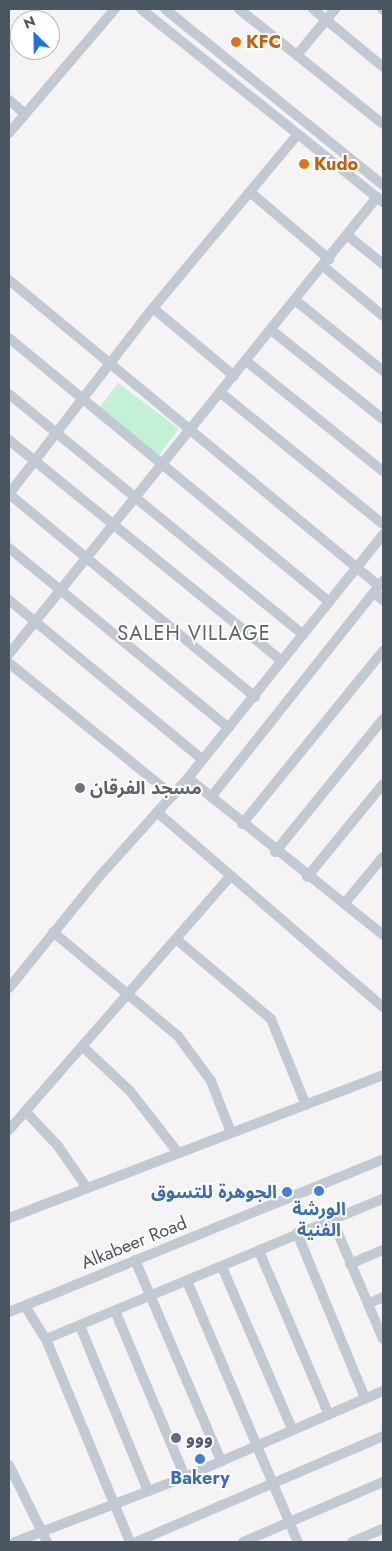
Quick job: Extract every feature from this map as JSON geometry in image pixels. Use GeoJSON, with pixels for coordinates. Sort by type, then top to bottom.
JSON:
{"type":"FeatureCollection","features":[{"type":"Feature","properties":{"kind":"street"},"geometry":{"type":"LineString","coordinates":[[9,133],[115,9]]}},
{"type":"Feature","properties":{"kind":"street"},"geometry":{"type":"LineString","coordinates":[[9,654],[190,429],[221,394],[347,235],[380,200],[141,9]]}},
{"type":"Feature","properties":{"kind":"street"},"geometry":{"type":"LineString","coordinates":[[165,9],[383,185]]}},
{"type":"Feature","properties":{"kind":"street"},"geometry":{"type":"LineString","coordinates":[[239,9],[383,124]]}},
{"type":"Feature","properties":{"kind":"street"},"geometry":{"type":"LineString","coordinates":[[313,9],[383,67]]}},
{"type":"Feature","properties":{"kind":"street"},"geometry":{"type":"LineString","coordinates":[[297,56],[335,9]]}},
{"type":"Feature","properties":{"kind":"street"},"geometry":{"type":"LineString","coordinates":[[9,100],[25,114]]}},
{"type":"Feature","properties":{"kind":"street"},"geometry":{"type":"LineString","coordinates":[[255,697],[88,557],[9,494],[55,432],[153,308],[298,134]]}},
{"type":"Feature","properties":{"kind":"street"},"geometry":{"type":"LineString","coordinates":[[250,192],[383,316]]}},
{"type":"Feature","properties":{"kind":"street"},"geometry":{"type":"LineString","coordinates":[[347,235],[383,264]]}},
{"type":"Feature","properties":{"kind":"street"},"geometry":{"type":"LineString","coordinates":[[9,280],[357,567],[379,586],[383,600]]}},
{"type":"Feature","properties":{"kind":"street"},"geometry":{"type":"LineString","coordinates":[[295,300],[383,371]]}},
{"type":"Feature","properties":{"kind":"street"},"geometry":{"type":"LineString","coordinates":[[153,308],[234,376]]}},
{"type":"Feature","properties":{"kind":"street"},"geometry":{"type":"LineString","coordinates":[[271,330],[383,419]]}},
{"type":"Feature","properties":{"kind":"street"},"geometry":{"type":"LineString","coordinates":[[9,338],[330,602]]}},
{"type":"Feature","properties":{"kind":"street"},"geometry":{"type":"LineString","coordinates":[[246,361],[383,471]]}},
{"type":"Feature","properties":{"kind":"street"},"geometry":{"type":"LineString","coordinates":[[9,394],[303,635]]}},
{"type":"Feature","properties":{"kind":"street"},"geometry":{"type":"LineString","coordinates":[[221,394],[383,524]]}},
{"type":"Feature","properties":{"kind":"street"},"geometry":{"type":"LineString","coordinates":[[9,440],[111,527],[282,662]]}},
{"type":"Feature","properties":{"kind":"street"},"geometry":{"type":"LineString","coordinates":[[10,985],[53,932],[203,760],[383,535]]}},
{"type":"Feature","properties":{"kind":"street"},"geometry":{"type":"LineString","coordinates":[[9,548],[229,728]]}},
{"type":"Feature","properties":{"kind":"street"},"geometry":{"type":"LineString","coordinates":[[211,796],[379,586]]}},
{"type":"Feature","properties":{"kind":"street"},"geometry":{"type":"LineString","coordinates":[[9,600],[33,623],[203,760]]}},
{"type":"Feature","properties":{"kind":"street"},"geometry":{"type":"LineString","coordinates":[[242,824],[383,650]]}},
{"type":"Feature","properties":{"kind":"street"},"geometry":{"type":"LineString","coordinates":[[9,664],[173,796]]}},
{"type":"Feature","properties":{"kind":"street"},"geometry":{"type":"LineString","coordinates":[[275,852],[383,719]]}},
{"type":"Feature","properties":{"kind":"street"},"geometry":{"type":"LineString","coordinates":[[188,778],[275,852],[383,935]]}},
{"type":"Feature","properties":{"kind":"street"},"geometry":{"type":"LineString","coordinates":[[307,877],[383,784]]}},
{"type":"Feature","properties":{"kind":"street"},"geometry":{"type":"LineString","coordinates":[[157,812],[383,1008]]}},
{"type":"Feature","properties":{"kind":"street"},"geometry":{"type":"LineString","coordinates":[[344,904],[383,857]]}},
{"type":"Feature","properties":{"kind":"street"},"geometry":{"type":"LineString","coordinates":[[9,1130],[230,877]]}},
{"type":"Feature","properties":{"kind":"street"},"geometry":{"type":"LineString","coordinates":[[53,932],[191,1050],[211,1081],[230,1130]]}},
{"type":"Feature","properties":{"kind":"street"},"geometry":{"type":"LineString","coordinates":[[176,940],[271,1019],[306,1105]]}},
{"type":"Feature","properties":{"kind":"street"},"geometry":{"type":"LineString","coordinates":[[82,1046],[130,1092],[176,1150]]}},
{"type":"Feature","properties":{"kind":"street"},"geometry":{"type":"LineString","coordinates":[[9,1218],[87,1188],[176,1150],[306,1105],[383,1074]]}},
{"type":"Feature","properties":{"kind":"street"},"geometry":{"type":"LineString","coordinates":[[25,1112],[58,1146],[87,1188]]}},
{"type":"Feature","properties":{"kind":"street","name":"Alkabeer Road"},"geometry":{"type":"LineString","coordinates":[[9,1312],[383,1159]]}},
{"type":"Feature","properties":{"kind":"street"},"geometry":{"type":"LineString","coordinates":[[46,1339],[259,1252],[297,1233],[383,1199]]}},
{"type":"Feature","properties":{"kind":"street"},"geometry":{"type":"LineString","coordinates":[[332,1219],[383,1339]]}},
{"type":"Feature","properties":{"kind":"street"},"geometry":{"type":"LineString","coordinates":[[297,1233],[365,1398]]}},
{"type":"Feature","properties":{"kind":"street"},"geometry":{"type":"LineString","coordinates":[[350,1264],[383,1250]]}},
{"type":"Feature","properties":{"kind":"street"},"geometry":{"type":"LineString","coordinates":[[259,1252],[328,1413]]}},
{"type":"Feature","properties":{"kind":"street"},"geometry":{"type":"LineString","coordinates":[[136,1260],[221,1461]]}},
{"type":"Feature","properties":{"kind":"street"},"geometry":{"type":"LineString","coordinates":[[222,1267],[292,1429]]}},
{"type":"Feature","properties":{"kind":"street"},"geometry":{"type":"LineString","coordinates":[[187,1281],[255,1446],[298,1542]]}},
{"type":"Feature","properties":{"kind":"street"},"geometry":{"type":"LineString","coordinates":[[368,1304],[383,1297]]}},
{"type":"Feature","properties":{"kind":"street"},"geometry":{"type":"LineString","coordinates":[[25,1306],[46,1339],[130,1542]]}},
{"type":"Feature","properties":{"kind":"street"},"geometry":{"type":"LineString","coordinates":[[115,1311],[185,1477]]}},
{"type":"Feature","properties":{"kind":"street"},"geometry":{"type":"LineString","coordinates":[[80,1326],[148,1491]]}},
{"type":"Feature","properties":{"kind":"street"},"geometry":{"type":"LineString","coordinates":[[15,1542],[185,1477],[328,1413],[383,1391]]}},
{"type":"Feature","properties":{"kind":"street"},"geometry":{"type":"LineString","coordinates":[[136,1542],[383,1436]]}},
{"type":"Feature","properties":{"kind":"street"},"geometry":{"type":"LineString","coordinates":[[9,1465],[47,1542]]}},
{"type":"Feature","properties":{"kind":"street"},"geometry":{"type":"LineString","coordinates":[[243,1542],[383,1482]]}},
{"type":"Feature","properties":{"kind":"street"},"geometry":{"type":"LineString","coordinates":[[352,1542],[383,1529]]}},
{"type":"Feature","properties":{"kind":"green space"},"geometry":{"type":"Polygon","coordinates":[[[118,383],[179,429],[158,456],[98,410],[118,383]]]}},
{"type":"Feature","properties":{"kind":"place","name":"KFC"},"geometry":{"type":"Point","coordinates":[236,42]}},
{"type":"Feature","properties":{"kind":"place","name":"Kudo"},"geometry":{"type":"Point","coordinates":[304,164]}},
{"type":"Feature","properties":{"kind":"place","name":"مسجد الفرقان"},"geometry":{"type":"Point","coordinates":[80,788]}},
{"type":"Feature","properties":{"kind":"place","name":"الورشة الفنية"},"geometry":{"type":"Point","coordinates":[319,1191]}},
{"type":"Feature","properties":{"kind":"place","name":"الجوهرة للتسوق"},"geometry":{"type":"Point","coordinates":[287,1192]}},
{"type":"Feature","properties":{"kind":"place","name":"ووو"},"geometry":{"type":"Point","coordinates":[176,1438]}},
{"type":"Feature","properties":{"kind":"place","name":"Bakery"},"geometry":{"type":"Point","coordinates":[200,1459]}},
{"type":"Feature","properties":{"kind":"district","name":"SALEH VILLAGE"},"geometry":{"type":"Point","coordinates":[194,633]}}]}
